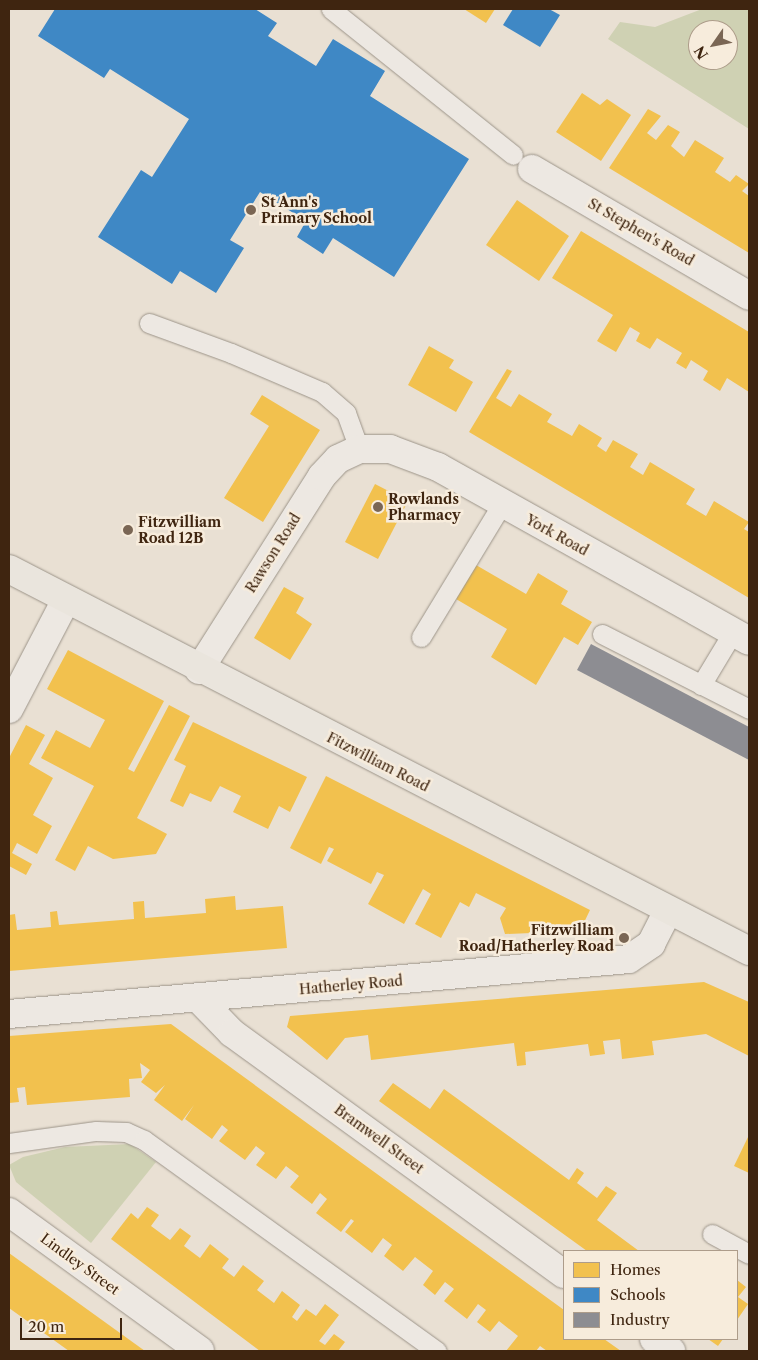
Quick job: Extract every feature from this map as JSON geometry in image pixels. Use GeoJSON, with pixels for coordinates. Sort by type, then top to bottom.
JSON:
{"type":"FeatureCollection","features":[{"type":"Feature","properties":{"kind":"main road","name":"Fitzwilliam Road"},"geometry":{"type":"LineString","coordinates":[[11,574],[66,600],[749,951]]}},
{"type":"Feature","properties":{"kind":"street","name":"St Stephen's Road"},"geometry":{"type":"LineString","coordinates":[[522,162],[749,296]]}},
{"type":"Feature","properties":{"kind":"street","name":"York Road"},"geometry":{"type":"LineString","coordinates":[[359,449],[390,449],[438,467],[741,637]]}},
{"type":"Feature","properties":{"kind":"street","name":"Rawson Road"},"geometry":{"type":"LineString","coordinates":[[199,670],[322,476],[338,459],[359,449]]}},
{"type":"Feature","properties":{"kind":"street"},"geometry":{"type":"LineString","coordinates":[[9,709],[66,600]]}},
{"type":"Feature","properties":{"kind":"street","name":"Hatherley Road"},"geometry":{"type":"LineString","coordinates":[[9,1014],[199,999],[629,960],[651,944],[668,911]]}},
{"type":"Feature","properties":{"kind":"street","name":"Bramwell Street"},"geometry":{"type":"LineString","coordinates":[[199,999],[232,1033],[563,1273]]}},
{"type":"Feature","properties":{"kind":"street","name":"Lindley Street"},"geometry":{"type":"LineString","coordinates":[[9,1212],[200,1351]]}},
{"type":"Feature","properties":{"kind":"street"},"geometry":{"type":"LineString","coordinates":[[655,1340],[671,1351]]}},
{"type":"Feature","properties":{"kind":"lane"},"geometry":{"type":"LineString","coordinates":[[331,9],[522,162]]}},
{"type":"Feature","properties":{"kind":"lane"},"geometry":{"type":"LineString","coordinates":[[149,323],[231,353],[322,392],[346,413],[359,449]]}},
{"type":"Feature","properties":{"kind":"lane"},"geometry":{"type":"LineString","coordinates":[[421,637],[502,504]]}},
{"type":"Feature","properties":{"kind":"lane"},"geometry":{"type":"LineString","coordinates":[[602,634],[749,709]]}},
{"type":"Feature","properties":{"kind":"lane"},"geometry":{"type":"LineString","coordinates":[[701,684],[741,637]]}},
{"type":"Feature","properties":{"kind":"lane"},"geometry":{"type":"LineString","coordinates":[[9,1143],[96,1131],[126,1132],[144,1140],[437,1351]]}},
{"type":"Feature","properties":{"kind":"lane"},"geometry":{"type":"LineString","coordinates":[[712,1234],[749,1254]]}},
{"type":"Feature","properties":{"kind":"green space"},"geometry":{"type":"Polygon","coordinates":[[[702,9],[749,9],[749,129],[608,39],[620,22],[655,27],[702,9]]]}},
{"type":"Feature","properties":{"kind":"green space"},"geometry":{"type":"Polygon","coordinates":[[[130,1144],[156,1162],[91,1243],[16,1182],[9,1165],[23,1157],[65,1147],[130,1144]]]}},
{"type":"Feature","properties":{"kind":"building: Homes"},"geometry":{"type":"Polygon","coordinates":[[[464,9],[495,9],[486,23],[464,9]]]}},
{"type":"Feature","properties":{"kind":"building: Homes"},"geometry":{"type":"Polygon","coordinates":[[[582,93],[600,105],[607,99],[631,115],[601,161],[556,132],[582,93]]]}},
{"type":"Feature","properties":{"kind":"building: Homes"},"geometry":{"type":"Polygon","coordinates":[[[648,109],[661,116],[647,133],[656,140],[668,125],[680,132],[671,146],[684,157],[695,140],[724,158],[715,172],[730,182],[736,175],[749,184],[742,191],[749,196],[749,253],[609,168],[648,109]]]}},
{"type":"Feature","properties":{"kind":"building: Homes"},"geometry":{"type":"Polygon","coordinates":[[[517,200],[569,236],[539,281],[486,245],[517,200]]]}},
{"type":"Feature","properties":{"kind":"building: Homes"},"geometry":{"type":"Polygon","coordinates":[[[581,231],[749,332],[749,392],[727,378],[720,391],[703,380],[708,371],[691,360],[686,369],[676,363],[682,353],[657,338],[650,349],[636,341],[640,333],[630,327],[616,352],[597,341],[613,315],[552,278],[581,231]]]}},
{"type":"Feature","properties":{"kind":"building: Homes"},"geometry":{"type":"Polygon","coordinates":[[[429,346],[454,360],[449,368],[473,382],[456,412],[408,385],[429,346]]]}},
{"type":"Feature","properties":{"kind":"building: Homes"},"geometry":{"type":"Polygon","coordinates":[[[507,369],[512,371],[496,398],[511,407],[519,394],[552,414],[547,422],[572,436],[579,424],[602,438],[597,446],[606,452],[613,440],[638,454],[630,467],[643,475],[650,462],[695,489],[686,504],[706,516],[714,501],[749,522],[744,529],[749,532],[749,598],[469,432],[507,369]]]}},
{"type":"Feature","properties":{"kind":"building: Homes"},"geometry":{"type":"Polygon","coordinates":[[[262,395],[320,430],[263,522],[224,498],[269,426],[250,414],[262,395]]]}},
{"type":"Feature","properties":{"kind":"building: Homes"},"geometry":{"type":"Polygon","coordinates":[[[375,484],[408,501],[378,559],[345,542],[375,484]]]}},
{"type":"Feature","properties":{"kind":"building: Homes"},"geometry":{"type":"Polygon","coordinates":[[[476,565],[526,594],[538,573],[568,591],[561,604],[592,622],[578,645],[564,637],[536,685],[491,657],[507,629],[456,599],[476,565]]]}},
{"type":"Feature","properties":{"kind":"building: Homes"},"geometry":{"type":"Polygon","coordinates":[[[284,587],[304,598],[296,613],[312,624],[290,660],[254,638],[284,587]]]}},
{"type":"Feature","properties":{"kind":"building: Homes"},"geometry":{"type":"Polygon","coordinates":[[[68,650],[164,701],[128,769],[134,772],[169,705],[190,716],[137,818],[167,834],[156,854],[113,859],[88,846],[75,871],[55,860],[94,786],[41,758],[56,730],[90,748],[105,720],[47,689],[68,650]]]}},
{"type":"Feature","properties":{"kind":"building: Homes"},"geometry":{"type":"Polygon","coordinates":[[[193,722],[307,777],[290,812],[279,806],[268,829],[233,812],[241,796],[220,786],[211,802],[190,793],[183,807],[170,801],[186,766],[174,760],[193,722]]]}},
{"type":"Feature","properties":{"kind":"building: Homes"},"geometry":{"type":"Polygon","coordinates":[[[26,725],[45,735],[29,764],[53,778],[33,815],[52,826],[37,854],[17,843],[12,853],[32,864],[26,875],[9,866],[9,758],[26,725]]]}},
{"type":"Feature","properties":{"kind":"building: Homes"},"geometry":{"type":"Polygon","coordinates":[[[326,776],[590,910],[580,931],[505,934],[500,918],[506,908],[476,893],[469,907],[460,902],[441,938],[415,924],[431,894],[423,889],[404,924],[368,904],[384,875],[377,872],[371,884],[327,861],[334,849],[329,847],[321,864],[290,848],[326,776]]]}},
{"type":"Feature","properties":{"kind":"building: Homes"},"geometry":{"type":"Polygon","coordinates":[[[235,896],[236,910],[283,906],[287,948],[9,971],[9,915],[15,914],[17,930],[51,927],[50,912],[57,911],[59,925],[134,919],[133,902],[144,901],[145,918],[206,913],[205,899],[235,896]]]}},
{"type":"Feature","properties":{"kind":"building: Homes"},"geometry":{"type":"Polygon","coordinates":[[[704,982],[749,1002],[749,1056],[706,1034],[652,1041],[654,1055],[622,1059],[620,1039],[603,1041],[605,1054],[590,1056],[588,1044],[525,1052],[526,1065],[517,1066],[514,1043],[371,1060],[368,1035],[345,1038],[327,1060],[287,1027],[290,1016],[704,982]]]}},
{"type":"Feature","properties":{"kind":"building: Homes"},"geometry":{"type":"Polygon","coordinates":[[[171,1024],[563,1309],[563,1340],[605,1340],[621,1351],[547,1351],[540,1346],[536,1351],[506,1351],[518,1336],[499,1321],[490,1332],[477,1322],[486,1310],[478,1304],[467,1319],[444,1301],[454,1289],[445,1282],[435,1295],[423,1285],[433,1271],[415,1257],[403,1271],[384,1256],[392,1245],[383,1238],[372,1253],[345,1232],[354,1221],[351,1219],[341,1232],[316,1213],[327,1199],[320,1193],[312,1204],[290,1187],[299,1176],[286,1166],[276,1179],[256,1165],[265,1153],[256,1146],[245,1160],[219,1141],[228,1130],[222,1125],[212,1139],[185,1119],[194,1105],[182,1121],[154,1100],[165,1085],[156,1093],[141,1082],[150,1070],[140,1063],[142,1078],[129,1079],[130,1097],[27,1105],[25,1087],[17,1088],[19,1102],[9,1103],[9,1036],[171,1024]]]}},
{"type":"Feature","properties":{"kind":"building: Homes"},"geometry":{"type":"Polygon","coordinates":[[[393,1083],[430,1109],[444,1089],[569,1180],[577,1168],[584,1173],[577,1183],[597,1198],[606,1186],[617,1193],[597,1220],[638,1250],[586,1250],[379,1101],[393,1083]]]}},
{"type":"Feature","properties":{"kind":"building: Homes"},"geometry":{"type":"Polygon","coordinates":[[[749,1135],[749,1173],[734,1166],[749,1135]]]}},
{"type":"Feature","properties":{"kind":"building: Homes"},"geometry":{"type":"Polygon","coordinates":[[[147,1207],[159,1215],[151,1226],[170,1240],[180,1228],[191,1236],[184,1246],[200,1258],[210,1244],[229,1259],[222,1268],[234,1277],[243,1265],[264,1281],[257,1290],[274,1303],[282,1291],[300,1305],[292,1317],[297,1321],[306,1309],[316,1316],[325,1304],[339,1315],[319,1341],[325,1345],[334,1334],[345,1342],[338,1351],[260,1351],[111,1239],[131,1213],[138,1219],[147,1207]]]}},
{"type":"Feature","properties":{"kind":"building: Homes"},"geometry":{"type":"Polygon","coordinates":[[[9,1253],[145,1351],[69,1351],[9,1308],[9,1253]]]}},
{"type":"Feature","properties":{"kind":"building: Homes"},"geometry":{"type":"Polygon","coordinates":[[[738,1281],[746,1287],[738,1297],[738,1281]]]}},
{"type":"Feature","properties":{"kind":"building: Homes"},"geometry":{"type":"Polygon","coordinates":[[[738,1297],[748,1304],[738,1319],[738,1297]]]}},
{"type":"Feature","properties":{"kind":"building: Homes"},"geometry":{"type":"Polygon","coordinates":[[[709,1340],[722,1340],[718,1346],[709,1340]]]}},
{"type":"Feature","properties":{"kind":"building: Schools"},"geometry":{"type":"Polygon","coordinates":[[[55,9],[255,9],[277,23],[268,36],[316,66],[333,39],[385,71],[370,96],[469,159],[394,277],[333,238],[323,254],[297,237],[306,221],[260,192],[230,240],[244,248],[216,293],[180,271],[172,284],[98,237],[141,170],[152,177],[189,119],[110,69],[104,78],[38,36],[55,9]]]}},
{"type":"Feature","properties":{"kind":"building: Schools"},"geometry":{"type":"Polygon","coordinates":[[[513,9],[549,9],[560,15],[540,47],[503,25],[513,9]]]}},
{"type":"Feature","properties":{"kind":"building: Industry"},"geometry":{"type":"Polygon","coordinates":[[[591,644],[749,727],[749,760],[577,670],[591,644]]]}},
{"type":"Feature","properties":{"kind":"place","name":"St Ann's Primary School"},"geometry":{"type":"Point","coordinates":[251,210]}},
{"type":"Feature","properties":{"kind":"place","name":"Rowlands Pharmacy"},"geometry":{"type":"Point","coordinates":[378,507]}},
{"type":"Feature","properties":{"kind":"place","name":"Fitzwilliam Road 12B"},"geometry":{"type":"Point","coordinates":[128,530]}},
{"type":"Feature","properties":{"kind":"place","name":"Fitzwilliam Road/Hatherley Road"},"geometry":{"type":"Point","coordinates":[624,938]}}]}
